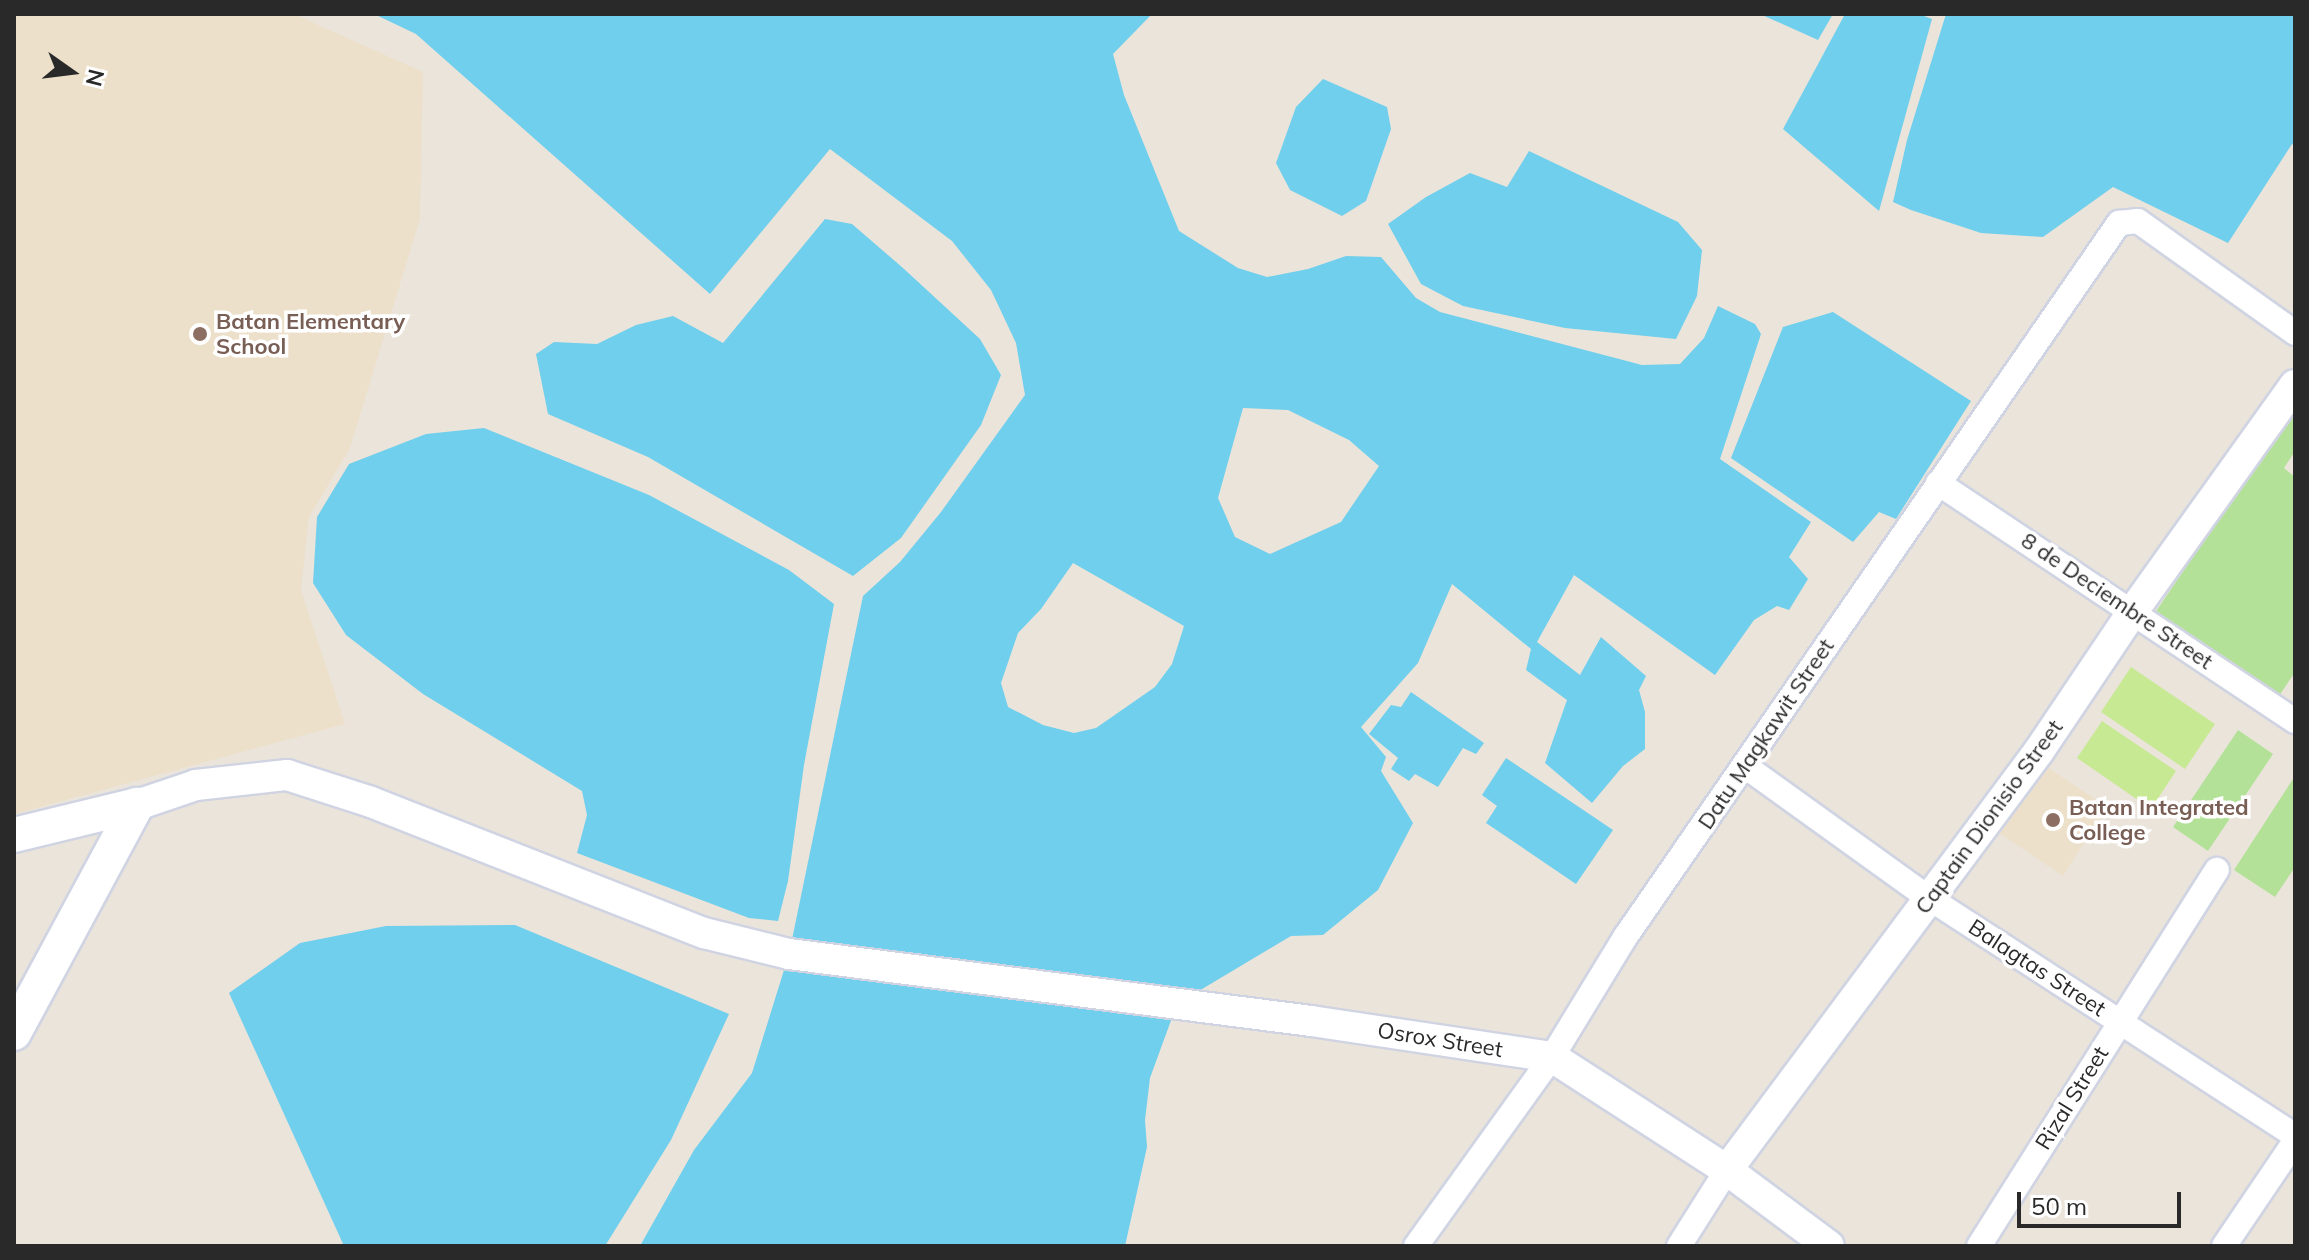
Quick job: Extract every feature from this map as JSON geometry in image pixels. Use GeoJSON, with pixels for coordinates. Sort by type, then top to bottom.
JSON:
{"type":"FeatureCollection","features":[{"type":"Feature","properties":{"kind":"main road"},"geometry":{"type":"LineString","coordinates":[[14,835],[137,805]]}},
{"type":"Feature","properties":{"kind":"main road"},"geometry":{"type":"LineString","coordinates":[[14,1033],[137,805]]}},
{"type":"Feature","properties":{"kind":"street","name":"Datu Magkawit Street"},"geometry":{"type":"LineString","coordinates":[[1416,1246],[1552,1057],[1626,936],[1938,483],[2003,396],[2119,223],[2138,221],[2295,333]]}},
{"type":"Feature","properties":{"kind":"street","name":"Captain Dionisio Street"},"geometry":{"type":"LineString","coordinates":[[1679,1246],[1727,1170],[2072,705],[2133,611],[2295,385]]}},
{"type":"Feature","properties":{"kind":"street","name":"8 de Deciembre Street"},"geometry":{"type":"LineString","coordinates":[[1938,483],[2295,721]]}},
{"type":"Feature","properties":{"kind":"street","name":"Balagtas Street"},"geometry":{"type":"LineString","coordinates":[[1745,766],[1929,898],[2295,1139]]}},
{"type":"Feature","properties":{"kind":"street","name":"Osrox Street"},"geometry":{"type":"LineString","coordinates":[[137,805],[196,785],[287,775],[371,802],[704,933],[846,964],[1311,1021],[1552,1057],[1727,1170],[1829,1246]]}},
{"type":"Feature","properties":{"kind":"street","name":"Rizal Street"},"geometry":{"type":"LineString","coordinates":[[1979,1246],[2217,870]]}},
{"type":"Feature","properties":{"kind":"street"},"geometry":{"type":"LineString","coordinates":[[2224,1246],[2295,1139]]}},
{"type":"Feature","properties":{"kind":"shaded area","name":"Batan Elementary School"},"geometry":{"type":"Polygon","coordinates":[[[14,14],[294,14],[423,72],[420,219],[350,448],[309,517],[301,590],[345,724],[14,814],[14,14]]]}},
{"type":"Feature","properties":{"kind":"shaded area","name":"Batan Integrated College"},"geometry":{"type":"Polygon","coordinates":[[[2044,765],[2107,807],[2063,876],[1999,833],[2044,765]]]}},
{"type":"Feature","properties":{"kind":"green space"},"geometry":{"type":"Polygon","coordinates":[[[2295,407],[2295,451],[2284,468],[2295,477],[2295,672],[2269,711],[2146,626],[2295,407]]]}},
{"type":"Feature","properties":{"kind":"green space"},"geometry":{"type":"Polygon","coordinates":[[[2131,667],[2215,724],[2185,769],[2101,712],[2131,667]]]}},
{"type":"Feature","properties":{"kind":"green space"},"geometry":{"type":"Polygon","coordinates":[[[2102,721],[2176,771],[2151,809],[2077,758],[2102,721]]]}},
{"type":"Feature","properties":{"kind":"green space"},"geometry":{"type":"Polygon","coordinates":[[[2238,730],[2273,754],[2208,851],[2173,827],[2238,730]]]}},
{"type":"Feature","properties":{"kind":"green space"},"geometry":{"type":"Polygon","coordinates":[[[2295,776],[2295,867],[2275,897],[2234,870],[2295,776]]]}},
{"type":"Feature","properties":{"kind":"water"},"geometry":{"type":"Polygon","coordinates":[[[374,14],[1152,14],[1113,54],[1124,95],[1179,231],[1238,268],[1267,277],[1308,269],[1346,256],[1381,257],[1416,298],[1440,312],[1642,365],[1680,364],[1704,338],[1718,306],[1755,324],[1761,334],[1720,459],[1811,522],[1789,557],[1808,579],[1789,610],[1777,606],[1754,620],[1715,675],[1574,575],[1537,642],[1580,675],[1601,637],[1646,676],[1639,690],[1645,712],[1645,749],[1623,766],[1592,803],[1545,763],[1567,700],[1526,670],[1531,649],[1452,584],[1418,663],[1361,727],[1386,757],[1381,771],[1413,823],[1378,890],[1323,935],[1291,936],[1177,1004],[1150,1078],[1145,1120],[1147,1147],[1125,1246],[640,1246],[694,1150],[752,1073],[789,954],[863,596],[900,562],[941,512],[1025,395],[1016,343],[991,290],[952,241],[830,149],[710,294],[416,34],[374,14]],[[1243,408],[1218,498],[1235,537],[1270,554],[1341,522],[1379,466],[1349,440],[1288,410],[1243,408]],[[1073,563],[1041,609],[1018,633],[1001,683],[1008,707],[1043,725],[1074,733],[1096,728],[1155,687],[1172,664],[1184,626],[1073,563]]]}},
{"type":"Feature","properties":{"kind":"water"},"geometry":{"type":"Polygon","coordinates":[[[1760,14],[1833,14],[1818,40],[1760,14]]]}},
{"type":"Feature","properties":{"kind":"water"},"geometry":{"type":"Polygon","coordinates":[[[1845,14],[1919,14],[1932,19],[1879,211],[1783,129],[1845,14]]]}},
{"type":"Feature","properties":{"kind":"water"},"geometry":{"type":"Polygon","coordinates":[[[1946,14],[2295,14],[2295,146],[2292,144],[2228,243],[2113,187],[2043,237],[1981,233],[1911,210],[1893,202],[1907,140],[1946,14]]]}},
{"type":"Feature","properties":{"kind":"water"},"geometry":{"type":"Polygon","coordinates":[[[1323,79],[1387,107],[1391,129],[1366,201],[1342,216],[1290,190],[1276,163],[1296,107],[1323,79]]]}},
{"type":"Feature","properties":{"kind":"water"},"geometry":{"type":"Polygon","coordinates":[[[1529,151],[1678,222],[1702,250],[1697,296],[1676,339],[1565,328],[1463,306],[1421,284],[1388,224],[1426,197],[1470,173],[1507,187],[1529,151]]]}},
{"type":"Feature","properties":{"kind":"water"},"geometry":{"type":"Polygon","coordinates":[[[825,219],[852,224],[903,268],[980,339],[1001,375],[981,425],[901,538],[853,576],[648,457],[548,414],[536,354],[554,342],[597,344],[636,325],[673,316],[723,343],[825,219]]]}},
{"type":"Feature","properties":{"kind":"water"},"geometry":{"type":"Polygon","coordinates":[[[1833,312],[1971,401],[1896,519],[1879,512],[1853,542],[1731,458],[1783,327],[1833,312]]]}},
{"type":"Feature","properties":{"kind":"water"},"geometry":{"type":"Polygon","coordinates":[[[484,428],[649,495],[789,570],[834,604],[804,765],[788,881],[778,921],[749,918],[577,853],[587,815],[582,791],[423,694],[346,635],[313,583],[317,517],[349,464],[426,434],[484,428]]]}},
{"type":"Feature","properties":{"kind":"water"},"geometry":{"type":"Polygon","coordinates":[[[1411,692],[1484,743],[1476,754],[1463,748],[1438,787],[1415,774],[1409,781],[1391,769],[1398,758],[1369,734],[1391,705],[1401,707],[1411,692]]]}},
{"type":"Feature","properties":{"kind":"water"},"geometry":{"type":"Polygon","coordinates":[[[1506,758],[1613,830],[1576,884],[1486,823],[1497,806],[1482,795],[1506,758]]]}},
{"type":"Feature","properties":{"kind":"water"},"geometry":{"type":"Polygon","coordinates":[[[515,925],[729,1014],[671,1140],[605,1246],[344,1246],[229,993],[300,943],[386,926],[515,925]]]}},
{"type":"Feature","properties":{"kind":"place","name":"Batan Elementary School"},"geometry":{"type":"Point","coordinates":[200,334]}},
{"type":"Feature","properties":{"kind":"place","name":"Batan Integrated College"},"geometry":{"type":"Point","coordinates":[2053,820]}}]}
